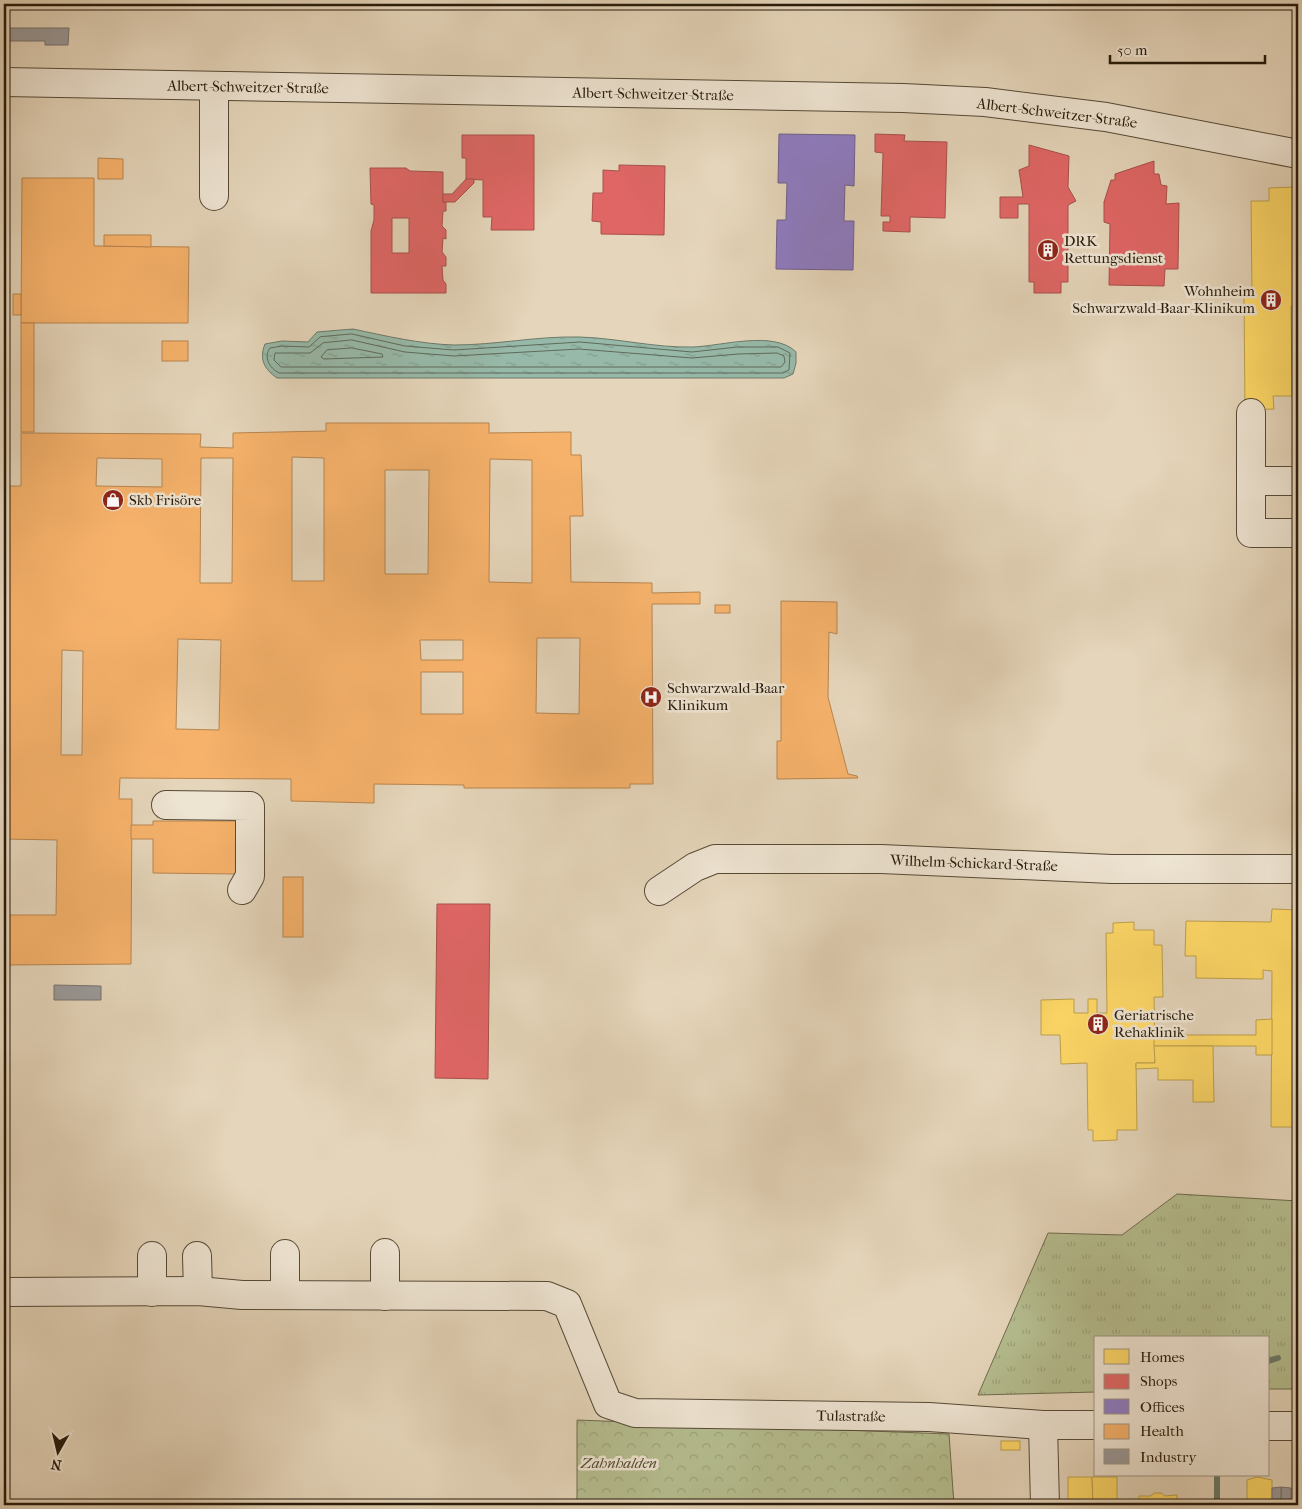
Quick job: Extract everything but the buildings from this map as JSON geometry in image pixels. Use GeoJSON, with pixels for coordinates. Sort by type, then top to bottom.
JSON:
{"type":"FeatureCollection","features":[{"type":"Feature","properties":{"kind":"street","name":"Albert-Schweitzer-Straße"},"geometry":{"type":"LineString","coordinates":[[4,82],[903,98],[985,102],[1106,117],[1298,154]]}},
{"type":"Feature","properties":{"kind":"street"},"geometry":{"type":"LineString","coordinates":[[214,86],[214,196]]}},
{"type":"Feature","properties":{"kind":"street"},"geometry":{"type":"LineString","coordinates":[[1251,413],[1251,533],[1298,533]]}},
{"type":"Feature","properties":{"kind":"street"},"geometry":{"type":"LineString","coordinates":[[1251,481],[1298,481]]}},
{"type":"Feature","properties":{"kind":"street"},"geometry":{"type":"LineString","coordinates":[[166,806],[250,806],[250,876],[242,890]]}},
{"type":"Feature","properties":{"kind":"street","name":"Wilhelm-Schickard-Straße"},"geometry":{"type":"LineString","coordinates":[[658,891],[695,867],[715,859],[881,859],[1112,869],[1298,869]]}},
{"type":"Feature","properties":{"kind":"street"},"geometry":{"type":"LineString","coordinates":[[4,1292],[198,1291],[285,1295],[386,1296],[386,1253]]}},
{"type":"Feature","properties":{"kind":"street"},"geometry":{"type":"LineString","coordinates":[[285,1254],[285,1295]]}},
{"type":"Feature","properties":{"kind":"street"},"geometry":{"type":"LineString","coordinates":[[152,1256],[152,1292]]}},
{"type":"Feature","properties":{"kind":"street"},"geometry":{"type":"LineString","coordinates":[[197,1256],[198,1291]]}},
{"type":"Feature","properties":{"kind":"street","name":"Tulastraße"},"geometry":{"type":"LineString","coordinates":[[386,1296],[547,1296],[567,1304],[608,1404],[635,1413],[929,1417],[1043,1425],[1094,1425]]}},
{"type":"Feature","properties":{"kind":"street"},"geometry":{"type":"LineString","coordinates":[[1043,1425],[1045,1505]]}},
{"type":"Feature","properties":{"kind":"street"},"geometry":{"type":"LineString","coordinates":[[1270,1426],[1298,1426]]}},
{"type":"Feature","properties":{"kind":"green space"},"geometry":{"type":"Polygon","coordinates":[[[1177,1194],[1298,1201],[1298,1389],[1270,1389],[1270,1336],[1094,1336],[1094,1392],[978,1395],[1048,1233],[1122,1235],[1177,1194]]]}},
{"type":"Feature","properties":{"kind":"green space","name":"Zahnhalden"},"geometry":{"type":"Polygon","coordinates":[[[577,1420],[949,1434],[954,1505],[577,1505],[577,1420]]]}},
{"type":"Feature","properties":{"kind":"water"},"geometry":{"type":"Polygon","coordinates":[[[353,329],[390,337],[454,345],[563,337],[593,338],[679,347],[761,340],[786,345],[796,352],[796,363],[793,374],[784,378],[277,378],[264,363],[263,349],[265,344],[282,341],[308,342],[317,332],[353,329]]]}},
{"type":"Feature","properties":{"kind":"waterway"},"geometry":{"type":"LineString","coordinates":[[1270,1360],[1278,1358]]}},
{"type":"Feature","properties":{"kind":"waterway"},"geometry":{"type":"LineString","coordinates":[[1217,1476],[1217,1505]]}},
{"type":"Feature","properties":{"kind":"place","name":"DRK Rettungsdienst"},"geometry":{"type":"Point","coordinates":[1048,250]}},
{"type":"Feature","properties":{"kind":"place","name":"Wohnheim Schwarzwald-Baar-Klinikum"},"geometry":{"type":"Point","coordinates":[1271,300]}},
{"type":"Feature","properties":{"kind":"place","name":"Skb Frisöre"},"geometry":{"type":"Point","coordinates":[113,500]}},
{"type":"Feature","properties":{"kind":"place","name":"Schwarzwald-Baar Klinikum"},"geometry":{"type":"Point","coordinates":[651,697]}},
{"type":"Feature","properties":{"kind":"place","name":"Geriatrische Rehaklinik"},"geometry":{"type":"Point","coordinates":[1098,1024]}}]}
